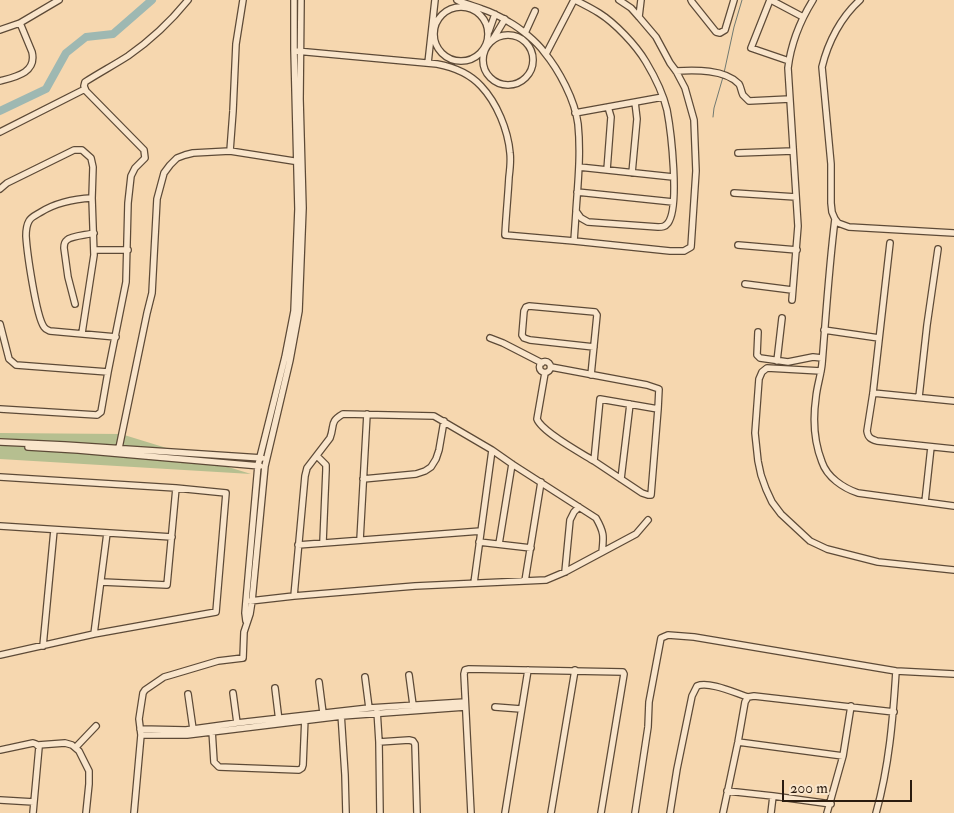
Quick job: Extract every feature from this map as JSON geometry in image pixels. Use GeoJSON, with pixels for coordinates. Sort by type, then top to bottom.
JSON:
{"type":"FeatureCollection","features":[{"type":"Feature","properties":{"kind":"street"},"geometry":{"type":"LineString","coordinates":[[0,409],[100,414],[126,282],[128,203],[131,176],[145,158],[145,154],[144,150],[86,91],[84,82],[128,56],[176,15],[188,0]]}},
{"type":"Feature","properties":{"kind":"street"},"geometry":{"type":"LineString","coordinates":[[230,151],[236,44],[242,0]]}},
{"type":"Feature","properties":{"kind":"street"},"geometry":{"type":"LineString","coordinates":[[134,813],[141,732],[139,719],[145,690],[164,677],[218,661],[243,658],[244,632],[250,614],[249,601],[259,458],[285,357],[294,311],[300,99],[294,0]]}},
{"type":"Feature","properties":{"kind":"street"},"geometry":{"type":"LineString","coordinates":[[297,51],[301,0]]}},
{"type":"Feature","properties":{"kind":"street"},"geometry":{"type":"LineString","coordinates":[[428,63],[435,0]]}},
{"type":"Feature","properties":{"kind":"street"},"geometry":{"type":"LineString","coordinates":[[457,0],[495,14],[524,33],[544,50],[567,90],[576,112],[580,146],[574,241]]}},
{"type":"Feature","properties":{"kind":"street"},"geometry":{"type":"LineString","coordinates":[[546,54],[575,0],[599,13],[617,27],[632,44],[645,60],[660,88],[667,110],[673,177],[673,202],[669,222],[664,226],[658,227],[588,222],[581,218],[576,211]]}},
{"type":"Feature","properties":{"kind":"street"},"geometry":{"type":"LineString","coordinates":[[297,51],[449,66],[462,71],[480,85],[499,114],[506,132],[510,154],[506,235],[684,251],[691,247],[696,171],[694,120],[684,88],[656,37],[639,17],[619,0]]}},
{"type":"Feature","properties":{"kind":"street"},"geometry":{"type":"LineString","coordinates":[[639,17],[642,0]]}},
{"type":"Feature","properties":{"kind":"street"},"geometry":{"type":"LineString","coordinates":[[691,0],[716,32],[720,33],[725,30],[734,0]]}},
{"type":"Feature","properties":{"kind":"street"},"geometry":{"type":"LineString","coordinates":[[789,61],[751,48],[771,0],[803,17]]}},
{"type":"Feature","properties":{"kind":"street"},"geometry":{"type":"LineString","coordinates":[[792,300],[798,226],[789,61],[794,39],[803,17],[813,0]]}},
{"type":"Feature","properties":{"kind":"street"},"geometry":{"type":"LineString","coordinates":[[860,0],[848,12],[834,34],[822,67],[831,164],[831,203],[835,219],[821,371],[816,398],[815,429],[818,452],[824,467],[834,480],[858,493],[954,506]]}},
{"type":"Feature","properties":{"kind":"street"},"geometry":{"type":"LineString","coordinates":[[0,30],[20,23],[56,1]]}},
{"type":"Feature","properties":{"kind":"street"},"geometry":{"type":"LineString","coordinates":[[491,22],[472,10],[463,8],[446,12],[436,26],[436,43],[441,51],[451,59],[469,60],[483,50],[495,14]]}},
{"type":"Feature","properties":{"kind":"street"},"geometry":{"type":"LineString","coordinates":[[524,33],[536,11]]}},
{"type":"Feature","properties":{"kind":"street"},"geometry":{"type":"LineString","coordinates":[[479,14],[486,25],[488,34]]}},
{"type":"Feature","properties":{"kind":"street"},"geometry":{"type":"LineString","coordinates":[[500,27],[521,38],[531,51],[533,59],[532,67],[528,74],[518,82],[510,84],[502,84],[488,76],[483,60],[484,52],[488,45],[493,39],[500,27],[505,20]]}},
{"type":"Feature","properties":{"kind":"street"},"geometry":{"type":"LineString","coordinates":[[0,81],[16,77],[25,72],[31,64],[32,52],[20,23]]}},
{"type":"Feature","properties":{"kind":"street"},"geometry":{"type":"LineString","coordinates":[[493,39],[513,35]]}},
{"type":"Feature","properties":{"kind":"street"},"geometry":{"type":"LineString","coordinates":[[676,71],[696,70],[724,75],[740,84],[743,95],[749,101],[790,98]]}},
{"type":"Feature","properties":{"kind":"street"},"geometry":{"type":"LineString","coordinates":[[0,132],[85,89]]}},
{"type":"Feature","properties":{"kind":"street"},"geometry":{"type":"LineString","coordinates":[[576,112],[663,97]]}},
{"type":"Feature","properties":{"kind":"street"},"geometry":{"type":"LineString","coordinates":[[632,173],[637,119],[635,102]]}},
{"type":"Feature","properties":{"kind":"street"},"geometry":{"type":"LineString","coordinates":[[607,170],[611,117],[608,106]]}},
{"type":"Feature","properties":{"kind":"street"},"geometry":{"type":"LineString","coordinates":[[0,189],[7,182],[70,151],[82,150],[91,158],[93,162],[94,250],[82,333]]}},
{"type":"Feature","properties":{"kind":"street"},"geometry":{"type":"LineString","coordinates":[[118,448],[152,293],[157,199],[164,173],[177,158],[193,153],[230,151],[299,162]]}},
{"type":"Feature","properties":{"kind":"street"},"geometry":{"type":"LineString","coordinates":[[738,153],[794,151]]}},
{"type":"Feature","properties":{"kind":"street"},"geometry":{"type":"LineString","coordinates":[[249,601],[266,459],[290,360],[299,311],[303,208],[299,162]]}},
{"type":"Feature","properties":{"kind":"street"},"geometry":{"type":"LineString","coordinates":[[579,167],[673,177]]}},
{"type":"Feature","properties":{"kind":"street"},"geometry":{"type":"LineString","coordinates":[[577,192],[673,202]]}},
{"type":"Feature","properties":{"kind":"street"},"geometry":{"type":"LineString","coordinates":[[734,192],[796,197]]}},
{"type":"Feature","properties":{"kind":"street"},"geometry":{"type":"LineString","coordinates":[[92,198],[66,200],[49,207],[28,222],[26,230],[29,260],[37,307],[42,325],[50,331],[116,337]]}},
{"type":"Feature","properties":{"kind":"street"},"geometry":{"type":"LineString","coordinates":[[835,219],[838,223],[849,227],[954,233]]}},
{"type":"Feature","properties":{"kind":"street"},"geometry":{"type":"LineString","coordinates":[[75,304],[68,276],[64,244],[69,238],[94,233]]}},
{"type":"Feature","properties":{"kind":"street"},"geometry":{"type":"LineString","coordinates":[[890,243],[867,431],[868,436],[872,440],[877,441],[954,450]]}},
{"type":"Feature","properties":{"kind":"street"},"geometry":{"type":"LineString","coordinates":[[738,245],[796,250]]}},
{"type":"Feature","properties":{"kind":"street"},"geometry":{"type":"LineString","coordinates":[[919,397],[938,249]]}},
{"type":"Feature","properties":{"kind":"street"},"geometry":{"type":"LineString","coordinates":[[94,250],[128,250]]}},
{"type":"Feature","properties":{"kind":"street"},"geometry":{"type":"LineString","coordinates":[[745,284],[792,290]]}},
{"type":"Feature","properties":{"kind":"street"},"geometry":{"type":"LineString","coordinates":[[592,375],[597,315],[595,312],[526,307],[522,335],[524,338],[594,347]]}},
{"type":"Feature","properties":{"kind":"street"},"geometry":{"type":"LineString","coordinates":[[777,361],[782,318]]}},
{"type":"Feature","properties":{"kind":"street"},"geometry":{"type":"LineString","coordinates":[[0,324],[9,359],[16,365],[108,372]]}},
{"type":"Feature","properties":{"kind":"street"},"geometry":{"type":"LineString","coordinates":[[824,330],[879,338]]}},
{"type":"Feature","properties":{"kind":"street"},"geometry":{"type":"LineString","coordinates":[[758,332],[758,357],[788,362],[812,357],[822,358]]}},
{"type":"Feature","properties":{"kind":"street"},"geometry":{"type":"LineString","coordinates":[[490,338],[542,363],[548,362],[551,367],[647,385],[659,389],[651,494],[642,493],[539,424],[537,419],[545,373],[549,372],[551,367]]}},
{"type":"Feature","properties":{"kind":"street"},"geometry":{"type":"LineString","coordinates":[[542,363],[540,370],[545,373]]}},
{"type":"Feature","properties":{"kind":"street"},"geometry":{"type":"LineString","coordinates":[[821,371],[767,368],[762,372],[759,379],[755,433],[761,475],[772,502],[781,514],[810,541],[827,549],[878,562],[954,570]]}},
{"type":"Feature","properties":{"kind":"street"},"geometry":{"type":"LineString","coordinates":[[873,393],[954,401]]}},
{"type":"Feature","properties":{"kind":"street"},"geometry":{"type":"LineString","coordinates":[[594,461],[600,399],[658,409]]}},
{"type":"Feature","properties":{"kind":"street"},"geometry":{"type":"LineString","coordinates":[[621,479],[630,404]]}},
{"type":"Feature","properties":{"kind":"street"},"geometry":{"type":"LineString","coordinates":[[294,596],[307,468],[330,438],[333,422],[343,414],[434,416],[444,421],[596,518],[604,535],[602,552]]}},
{"type":"Feature","properties":{"kind":"street"},"geometry":{"type":"LineString","coordinates":[[360,540],[366,414]]}},
{"type":"Feature","properties":{"kind":"street"},"geometry":{"type":"LineString","coordinates":[[363,479],[425,472],[436,459],[444,421]]}},
{"type":"Feature","properties":{"kind":"street"},"geometry":{"type":"LineString","coordinates":[[0,442],[118,448],[266,459]]}},
{"type":"Feature","properties":{"kind":"street"},"geometry":{"type":"LineString","coordinates":[[0,446],[78,450],[265,466]]}},
{"type":"Feature","properties":{"kind":"street"},"geometry":{"type":"LineString","coordinates":[[925,502],[931,447]]}},
{"type":"Feature","properties":{"kind":"street"},"geometry":{"type":"LineString","coordinates":[[474,583],[492,450]]}},
{"type":"Feature","properties":{"kind":"street"},"geometry":{"type":"LineString","coordinates":[[317,456],[326,465],[324,542]]}},
{"type":"Feature","properties":{"kind":"street"},"geometry":{"type":"LineString","coordinates":[[499,544],[512,464]]}},
{"type":"Feature","properties":{"kind":"street"},"geometry":{"type":"LineString","coordinates":[[0,477],[226,493],[216,612],[94,634],[0,655]]}},
{"type":"Feature","properties":{"kind":"street"},"geometry":{"type":"LineString","coordinates":[[526,581],[541,482]]}},
{"type":"Feature","properties":{"kind":"street"},"geometry":{"type":"LineString","coordinates":[[102,582],[168,584],[176,488]]}},
{"type":"Feature","properties":{"kind":"street"},"geometry":{"type":"LineString","coordinates":[[565,572],[570,520],[579,507]]}},
{"type":"Feature","properties":{"kind":"street"},"geometry":{"type":"LineString","coordinates":[[249,601],[415,586],[546,580],[565,572],[636,534],[648,520]]}},
{"type":"Feature","properties":{"kind":"street"},"geometry":{"type":"LineString","coordinates":[[0,526],[172,537]]}},
{"type":"Feature","properties":{"kind":"street"},"geometry":{"type":"LineString","coordinates":[[43,646],[54,530]]}},
{"type":"Feature","properties":{"kind":"street"},"geometry":{"type":"LineString","coordinates":[[298,545],[481,531]]}},
{"type":"Feature","properties":{"kind":"street"},"geometry":{"type":"LineString","coordinates":[[94,634],[107,533]]}},
{"type":"Feature","properties":{"kind":"street"},"geometry":{"type":"LineString","coordinates":[[479,542],[530,548]]}},
{"type":"Feature","properties":{"kind":"street"},"geometry":{"type":"LineString","coordinates":[[635,813],[648,727],[649,702],[660,638],[668,636],[694,637],[896,671],[954,674]]}},
{"type":"Feature","properties":{"kind":"street"},"geometry":{"type":"LineString","coordinates":[[471,813],[464,674],[467,669],[623,672],[601,813]]}},
{"type":"Feature","properties":{"kind":"street"},"geometry":{"type":"LineString","coordinates":[[505,813],[528,670]]}},
{"type":"Feature","properties":{"kind":"street"},"geometry":{"type":"LineString","coordinates":[[551,813],[575,670]]}},
{"type":"Feature","properties":{"kind":"street"},"geometry":{"type":"LineString","coordinates":[[876,813],[888,760],[894,712],[896,671]]}},
{"type":"Feature","properties":{"kind":"street"},"geometry":{"type":"LineString","coordinates":[[409,675],[413,705]]}},
{"type":"Feature","properties":{"kind":"street"},"geometry":{"type":"LineString","coordinates":[[365,677],[369,708]]}},
{"type":"Feature","properties":{"kind":"street"},"geometry":{"type":"LineString","coordinates":[[319,682],[323,713]]}},
{"type":"Feature","properties":{"kind":"street"},"geometry":{"type":"LineString","coordinates":[[670,813],[692,696],[697,686],[702,684],[710,685],[748,697],[754,696],[894,712]]}},
{"type":"Feature","properties":{"kind":"street"},"geometry":{"type":"LineString","coordinates":[[275,688],[279,720]]}},
{"type":"Feature","properties":{"kind":"street"},"geometry":{"type":"LineString","coordinates":[[233,693],[237,722]]}},
{"type":"Feature","properties":{"kind":"street"},"geometry":{"type":"LineString","coordinates":[[188,694],[193,729]]}},
{"type":"Feature","properties":{"kind":"street"},"geometry":{"type":"LineString","coordinates":[[723,813],[745,702],[748,697]]}},
{"type":"Feature","properties":{"kind":"street"},"geometry":{"type":"LineString","coordinates":[[141,732],[212,729],[413,705],[465,704]]}},
{"type":"Feature","properties":{"kind":"street"},"geometry":{"type":"LineString","coordinates":[[305,717],[323,713],[341,714],[369,708],[377,710],[465,704]]}},
{"type":"Feature","properties":{"kind":"street"},"geometry":{"type":"LineString","coordinates":[[828,813],[844,756],[851,706]]}},
{"type":"Feature","properties":{"kind":"street"},"geometry":{"type":"LineString","coordinates":[[495,707],[521,709]]}},
{"type":"Feature","properties":{"kind":"street"},"geometry":{"type":"LineString","coordinates":[[377,710],[380,813]]}},
{"type":"Feature","properties":{"kind":"street"},"geometry":{"type":"LineString","coordinates":[[341,714],[346,813]]}},
{"type":"Feature","properties":{"kind":"street"},"geometry":{"type":"LineString","coordinates":[[212,729],[214,762],[219,766],[299,770],[303,765],[305,717]]}},
{"type":"Feature","properties":{"kind":"street"},"geometry":{"type":"LineString","coordinates":[[141,732],[187,735],[237,722],[279,720]]}},
{"type":"Feature","properties":{"kind":"street"},"geometry":{"type":"LineString","coordinates":[[76,747],[96,726]]}},
{"type":"Feature","properties":{"kind":"street"},"geometry":{"type":"LineString","coordinates":[[379,742],[409,740],[415,744],[417,813]]}},
{"type":"Feature","properties":{"kind":"street"},"geometry":{"type":"LineString","coordinates":[[738,742],[844,756]]}},
{"type":"Feature","properties":{"kind":"street"},"geometry":{"type":"LineString","coordinates":[[0,750],[33,743],[38,745],[65,743],[76,747],[89,771],[86,813]]}},
{"type":"Feature","properties":{"kind":"street"},"geometry":{"type":"LineString","coordinates":[[33,813],[40,747],[38,745]]}},
{"type":"Feature","properties":{"kind":"street"},"geometry":{"type":"LineString","coordinates":[[727,791],[831,804]]}},
{"type":"Feature","properties":{"kind":"street"},"geometry":{"type":"LineString","coordinates":[[771,813],[773,796]]}},
{"type":"Feature","properties":{"kind":"street"},"geometry":{"type":"LineString","coordinates":[[0,800],[34,802]]}},
{"type":"Feature","properties":{"kind":"green space"},"geometry":{"type":"Polygon","coordinates":[[[0,433],[121,434],[251,474],[0,459],[0,433]]]}},
{"type":"Feature","properties":{"kind":"waterway"},"geometry":{"type":"LineString","coordinates":[[0,111],[46,89],[66,53],[86,37],[113,34],[152,0]]}},
{"type":"Feature","properties":{"kind":"waterway"},"geometry":{"type":"LineString","coordinates":[[724,73],[742,0]]}},
{"type":"Feature","properties":{"kind":"waterway"},"geometry":{"type":"LineString","coordinates":[[713,117],[723,77]]}}]}
